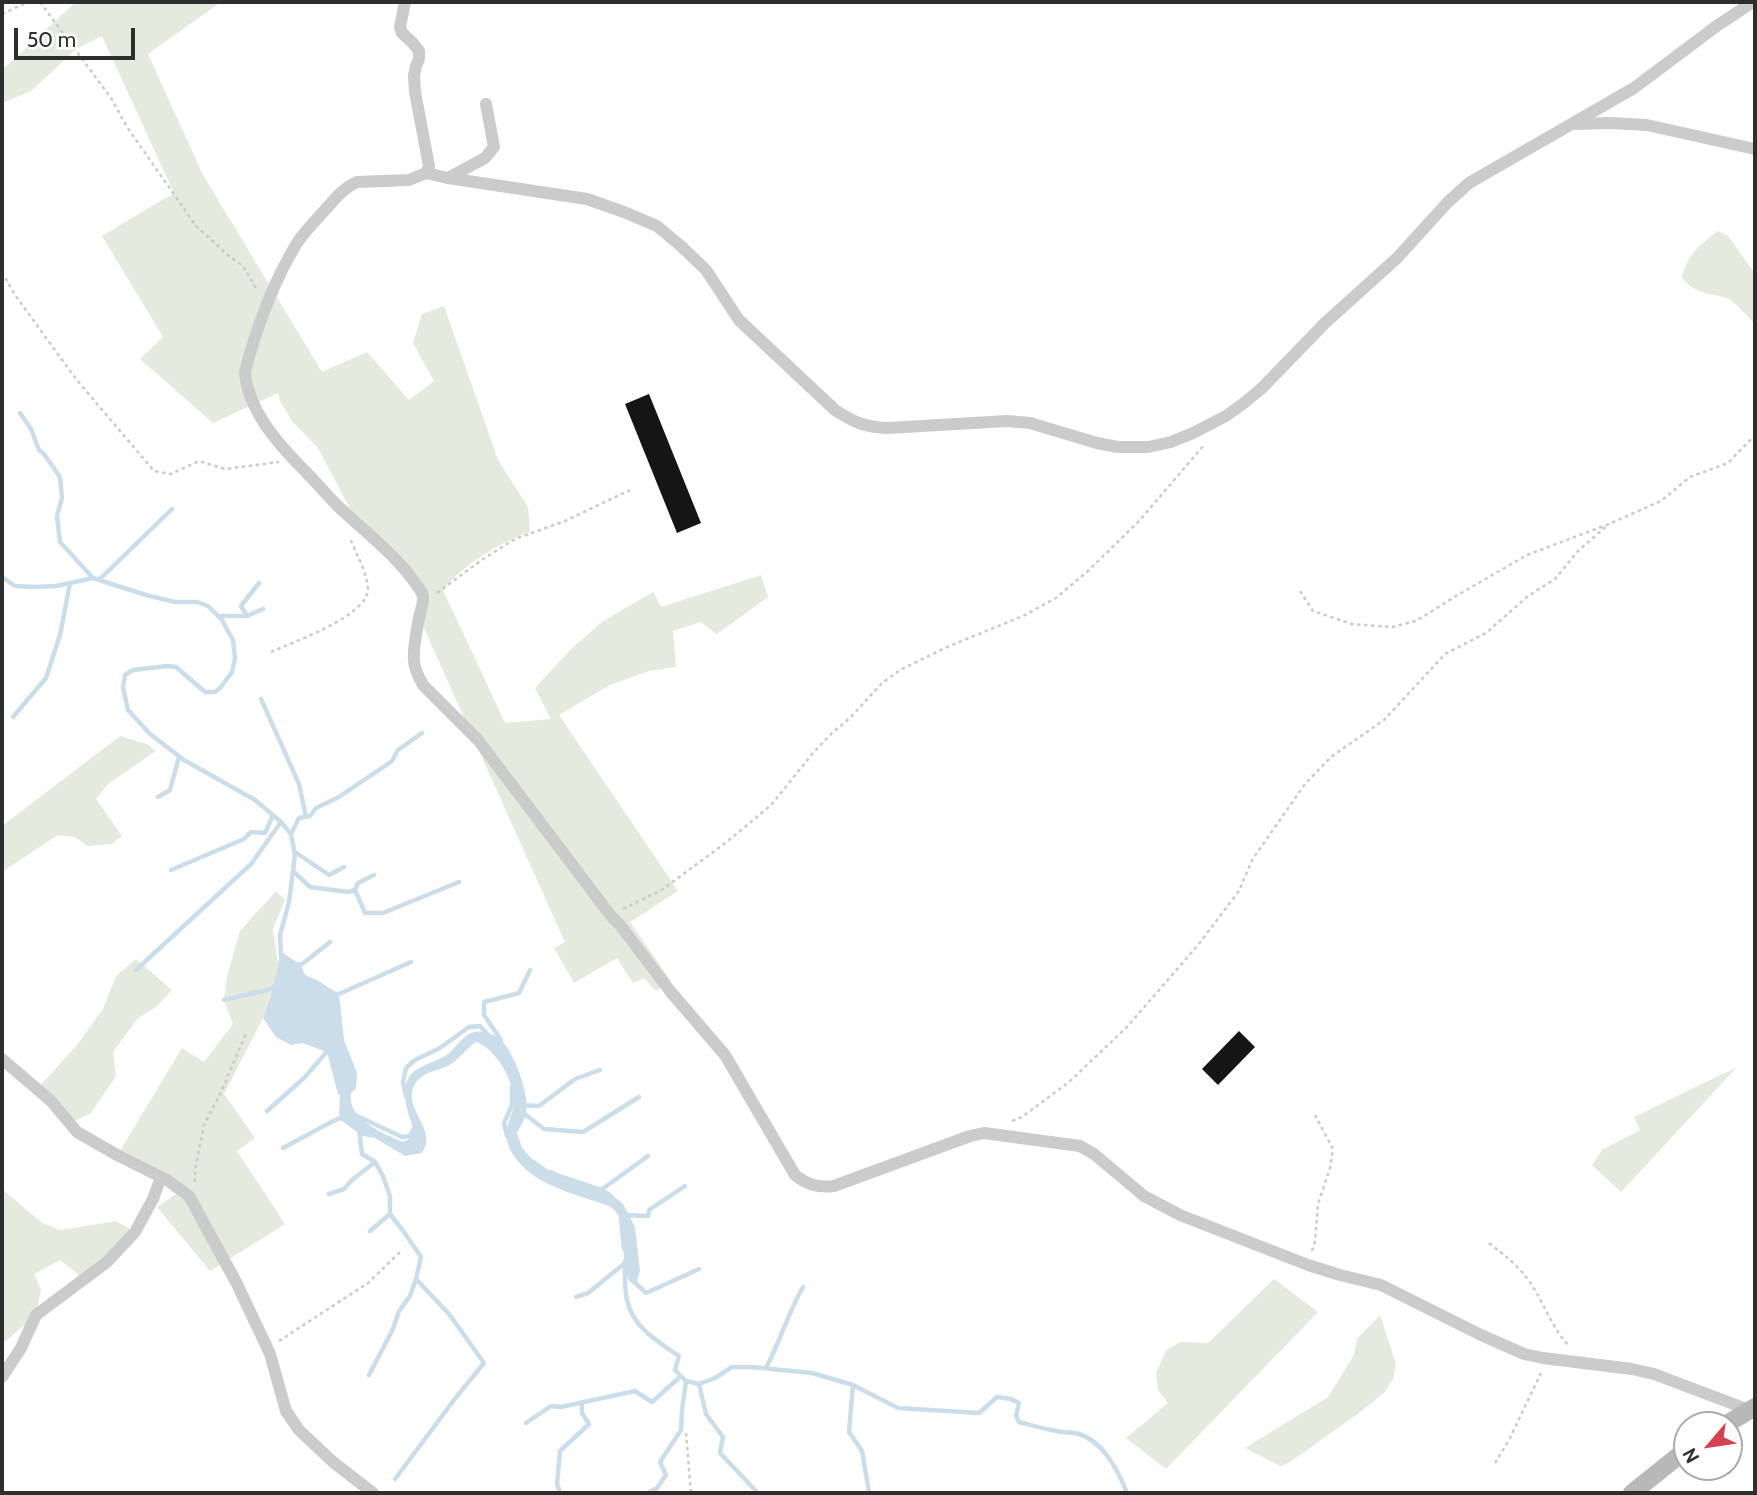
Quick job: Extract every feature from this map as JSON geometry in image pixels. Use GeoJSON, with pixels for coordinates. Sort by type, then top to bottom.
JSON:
{"type":"FeatureCollection","features":[{"type":"Feature","properties":{"kind":"street"},"geometry":{"type":"LineString","coordinates":[[405,2],[400,27],[402,33],[419,51],[414,76],[418,113],[429,161],[426,173]]}},
{"type":"Feature","properties":{"kind":"street"},"geometry":{"type":"LineString","coordinates":[[1753,2],[1634,89],[1469,183],[1397,258],[1325,323],[1244,403],[1226,416],[1171,442],[1148,447],[1118,447],[1030,423],[1007,421],[869,427],[835,410],[753,334],[727,304],[706,270],[657,226],[587,199],[426,173],[409,180],[357,182],[344,189],[298,242],[266,305],[245,372],[245,381],[256,410],[283,450],[343,511],[392,555],[419,588],[423,597],[414,662],[423,685],[478,740],[611,916],[725,1055],[795,1175],[802,1181],[813,1186],[834,1186],[984,1133],[1080,1146],[1094,1154],[1144,1196],[1180,1215],[1308,1265],[1381,1285],[1524,1354],[1654,1374],[1753,1410]]}},
{"type":"Feature","properties":{"kind":"street"},"geometry":{"type":"LineString","coordinates":[[448,178],[485,158],[494,146],[486,104]]}},
{"type":"Feature","properties":{"kind":"street"},"geometry":{"type":"LineString","coordinates":[[1573,124],[1647,125],[1755,149]]}},
{"type":"Feature","properties":{"kind":"street"},"geometry":{"type":"LineString","coordinates":[[2,1059],[51,1101],[77,1132],[160,1177],[189,1196],[236,1282],[267,1348],[286,1411],[299,1430],[333,1462],[373,1493]]}},
{"type":"Feature","properties":{"kind":"street"},"geometry":{"type":"LineString","coordinates":[[2,1377],[21,1348],[36,1315],[107,1262],[135,1232],[153,1199],[160,1177]]}},
{"type":"Feature","properties":{"kind":"street"},"geometry":{"type":"LineString","coordinates":[[1632,1493],[1673,1460]]}},
{"type":"Feature","properties":{"kind":"path"},"geometry":{"type":"LineString","coordinates":[[2,13],[28,2]]}},
{"type":"Feature","properties":{"kind":"path"},"geometry":{"type":"LineString","coordinates":[[40,2],[111,98],[127,127],[196,226],[243,266],[266,305]]}},
{"type":"Feature","properties":{"kind":"path"},"geometry":{"type":"LineString","coordinates":[[2,272],[15,295],[76,379],[154,471],[171,474],[199,461],[225,469],[293,459]]}},
{"type":"Feature","properties":{"kind":"path"},"geometry":{"type":"LineString","coordinates":[[1300,591],[1313,611],[1352,624],[1392,627],[1416,621],[1527,555],[1661,501],[1690,477],[1728,463],[1755,435]]}},
{"type":"Feature","properties":{"kind":"path"},"geometry":{"type":"LineString","coordinates":[[611,916],[663,889],[751,822],[772,804],[832,733],[900,670],[947,647],[1023,617],[1056,598],[1090,570],[1139,521],[1206,442]]}},
{"type":"Feature","properties":{"kind":"path"},"geometry":{"type":"LineString","coordinates":[[422,603],[448,587],[482,559],[515,539],[565,521],[630,490]]}},
{"type":"Feature","properties":{"kind":"path"},"geometry":{"type":"LineString","coordinates":[[271,652],[325,628],[358,608],[366,599],[368,589],[365,574],[343,511]]}},
{"type":"Feature","properties":{"kind":"path"},"geometry":{"type":"LineString","coordinates":[[1012,1121],[1022,1117],[1069,1082],[1127,1027],[1198,945],[1239,891],[1252,860],[1305,784],[1331,757],[1384,720],[1445,654],[1486,633],[1528,596],[1555,579],[1578,551],[1609,524]]}},
{"type":"Feature","properties":{"kind":"path"},"geometry":{"type":"LineString","coordinates":[[195,1206],[195,1170],[204,1125],[247,1031]]}},
{"type":"Feature","properties":{"kind":"path"},"geometry":{"type":"LineString","coordinates":[[1308,1265],[1315,1241],[1318,1204],[1330,1168],[1333,1149],[1315,1115]]}},
{"type":"Feature","properties":{"kind":"path"},"geometry":{"type":"LineString","coordinates":[[1489,1243],[1513,1262],[1530,1282],[1553,1325],[1583,1362]]}},
{"type":"Feature","properties":{"kind":"path"},"geometry":{"type":"LineString","coordinates":[[267,1348],[368,1283],[402,1250]]}},
{"type":"Feature","properties":{"kind":"path"},"geometry":{"type":"LineString","coordinates":[[1495,1463],[1541,1376],[1544,1357]]}},
{"type":"Feature","properties":{"kind":"path"},"geometry":{"type":"LineString","coordinates":[[687,1433],[691,1493]]}},
{"type":"Feature","properties":{"kind":"shaded area"},"geometry":{"type":"Polygon","coordinates":[[[76,2],[221,2],[148,54],[203,175],[322,372],[367,352],[409,400],[434,381],[413,343],[422,314],[444,306],[498,460],[528,507],[530,532],[483,555],[443,590],[505,723],[551,719],[535,688],[570,650],[603,621],[653,592],[661,607],[761,575],[768,597],[717,634],[700,622],[673,631],[676,667],[649,671],[610,685],[559,715],[678,891],[630,922],[671,981],[656,991],[644,978],[633,983],[617,958],[574,983],[554,948],[565,942],[422,624],[426,596],[354,516],[318,448],[292,421],[278,393],[213,423],[140,359],[163,337],[102,236],[174,193],[102,36],[76,49],[31,91],[2,103],[2,70],[76,2]]]}},
{"type":"Feature","properties":{"kind":"shaded area"},"geometry":{"type":"Polygon","coordinates":[[[1718,231],[1728,236],[1755,274],[1755,324],[1730,299],[1702,292],[1691,287],[1682,278],[1695,251],[1718,231]]]}},
{"type":"Feature","properties":{"kind":"shaded area"},"geometry":{"type":"Polygon","coordinates":[[[120,736],[147,744],[156,751],[108,784],[96,799],[122,836],[112,844],[88,846],[74,837],[58,835],[2,872],[2,826],[120,736]]]}},
{"type":"Feature","properties":{"kind":"shaded area"},"geometry":{"type":"Polygon","coordinates":[[[276,891],[285,900],[273,929],[279,971],[263,1018],[224,1094],[255,1138],[237,1151],[285,1224],[210,1271],[157,1207],[182,1190],[118,1154],[182,1048],[204,1062],[233,1024],[224,1000],[227,977],[240,931],[276,891]]]}},
{"type":"Feature","properties":{"kind":"shaded area"},"geometry":{"type":"Polygon","coordinates":[[[136,959],[172,990],[156,1007],[138,1018],[113,1052],[116,1076],[91,1113],[71,1123],[38,1088],[77,1045],[103,1009],[116,976],[136,959]]]}},
{"type":"Feature","properties":{"kind":"shaded area"},"geometry":{"type":"Polygon","coordinates":[[[1737,1067],[1621,1192],[1592,1165],[1602,1150],[1640,1130],[1634,1117],[1737,1067]]]}},
{"type":"Feature","properties":{"kind":"shaded area"},"geometry":{"type":"Polygon","coordinates":[[[2,1189],[42,1223],[60,1230],[116,1221],[135,1232],[84,1279],[60,1260],[34,1274],[41,1290],[36,1315],[2,1344],[2,1189]]]}},
{"type":"Feature","properties":{"kind":"shaded area"},"geometry":{"type":"Polygon","coordinates":[[[1274,1279],[1318,1312],[1166,1469],[1126,1438],[1168,1403],[1158,1390],[1156,1373],[1166,1350],[1180,1342],[1208,1343],[1274,1279]]]}},
{"type":"Feature","properties":{"kind":"shaded area"},"geometry":{"type":"Polygon","coordinates":[[[1380,1315],[1396,1364],[1393,1379],[1384,1393],[1290,1462],[1280,1466],[1245,1448],[1328,1397],[1354,1355],[1357,1339],[1380,1315]]]}},
{"type":"Feature","properties":{"kind":"water"},"geometry":{"type":"Polygon","coordinates":[[[280,951],[301,965],[305,975],[339,994],[344,1040],[357,1073],[356,1089],[351,1093],[354,1111],[368,1124],[402,1142],[413,1135],[414,1130],[405,1098],[406,1082],[410,1076],[419,1068],[445,1056],[470,1034],[484,1032],[500,1039],[511,1053],[526,1096],[526,1114],[517,1133],[522,1148],[531,1158],[563,1180],[612,1195],[623,1204],[635,1227],[640,1271],[637,1281],[629,1281],[621,1223],[615,1211],[609,1206],[547,1184],[517,1160],[508,1144],[507,1133],[514,1105],[513,1091],[502,1065],[490,1051],[476,1042],[451,1064],[426,1074],[414,1086],[412,1101],[426,1136],[422,1153],[405,1156],[375,1138],[363,1136],[343,1122],[339,1115],[340,1095],[327,1052],[302,1043],[291,1045],[276,1037],[263,1018],[276,977],[280,951]]]}},
{"type":"Feature","properties":{"kind":"building"},"geometry":{"type":"Polygon","coordinates":[[[649,394],[701,523],[677,533],[625,404],[649,394]]]}},
{"type":"Feature","properties":{"kind":"building"},"geometry":{"type":"Polygon","coordinates":[[[1239,1031],[1255,1047],[1218,1085],[1202,1069],[1239,1031]]]}},
{"type":"Feature","properties":{"kind":"waterway"},"geometry":{"type":"LineString","coordinates":[[20,413],[31,429],[39,450],[60,477],[62,498],[57,516],[60,542],[93,578]]}},
{"type":"Feature","properties":{"kind":"waterway"},"geometry":{"type":"LineString","coordinates":[[99,580],[172,509]]}},
{"type":"Feature","properties":{"kind":"waterway"},"geometry":{"type":"LineString","coordinates":[[2,577],[15,586],[34,587],[56,586],[93,578],[175,602],[197,602],[208,606],[222,620],[233,640],[235,658],[232,672],[215,692],[205,692],[176,667],[167,666],[133,670],[125,675],[123,687],[128,710],[150,734],[184,760],[255,800],[291,834],[295,855],[289,902],[280,935],[281,956]]}},
{"type":"Feature","properties":{"kind":"waterway"},"geometry":{"type":"LineString","coordinates":[[13,717],[46,678],[60,635],[70,583]]}},
{"type":"Feature","properties":{"kind":"waterway"},"geometry":{"type":"LineString","coordinates":[[247,616],[241,606],[259,583]]}},
{"type":"Feature","properties":{"kind":"waterway"},"geometry":{"type":"LineString","coordinates":[[218,616],[247,616],[263,609]]}},
{"type":"Feature","properties":{"kind":"waterway"},"geometry":{"type":"LineString","coordinates":[[261,699],[299,784],[306,817]]}},
{"type":"Feature","properties":{"kind":"waterway"},"geometry":{"type":"LineString","coordinates":[[291,834],[299,818],[310,816],[316,808],[339,797],[392,761],[398,750],[422,733]]}},
{"type":"Feature","properties":{"kind":"waterway"},"geometry":{"type":"LineString","coordinates":[[158,797],[170,790],[179,757]]}},
{"type":"Feature","properties":{"kind":"waterway"},"geometry":{"type":"LineString","coordinates":[[171,870],[244,839],[251,832],[265,833],[273,815]]}},
{"type":"Feature","properties":{"kind":"waterway"},"geometry":{"type":"LineString","coordinates":[[136,970],[251,864],[281,822]]}},
{"type":"Feature","properties":{"kind":"waterway"},"geometry":{"type":"LineString","coordinates":[[295,852],[329,875],[344,867]]}},
{"type":"Feature","properties":{"kind":"waterway"},"geometry":{"type":"LineString","coordinates":[[293,871],[310,887],[348,892],[355,890],[365,913],[383,913],[459,882]]}},
{"type":"Feature","properties":{"kind":"waterway"},"geometry":{"type":"LineString","coordinates":[[355,890],[358,883],[374,875]]}},
{"type":"Feature","properties":{"kind":"waterway"},"geometry":{"type":"LineString","coordinates":[[297,964],[301,965],[330,942]]}},
{"type":"Feature","properties":{"kind":"waterway"},"geometry":{"type":"LineString","coordinates":[[335,994],[411,962]]}},
{"type":"Feature","properties":{"kind":"waterway"},"geometry":{"type":"LineString","coordinates":[[496,1038],[501,1040],[484,1015],[484,1002],[519,993],[530,970]]}},
{"type":"Feature","properties":{"kind":"waterway"},"geometry":{"type":"LineString","coordinates":[[224,1000],[273,987]]}},
{"type":"Feature","properties":{"kind":"waterway"},"geometry":{"type":"LineString","coordinates":[[406,1096],[403,1082],[406,1068],[415,1060],[440,1048],[469,1027],[480,1026],[488,1035]]}},
{"type":"Feature","properties":{"kind":"waterway"},"geometry":{"type":"LineString","coordinates":[[267,1111],[304,1078],[331,1047]]}},
{"type":"Feature","properties":{"kind":"waterway"},"geometry":{"type":"LineString","coordinates":[[520,1105],[539,1106],[575,1079],[600,1070]]}},
{"type":"Feature","properties":{"kind":"waterway"},"geometry":{"type":"LineString","coordinates":[[507,1136],[504,1123],[512,1105],[512,1087]]}},
{"type":"Feature","properties":{"kind":"waterway"},"geometry":{"type":"LineString","coordinates":[[521,1111],[544,1129],[583,1132],[639,1097]]}},
{"type":"Feature","properties":{"kind":"waterway"},"geometry":{"type":"LineString","coordinates":[[283,1148],[341,1118],[342,1115]]}},
{"type":"Feature","properties":{"kind":"waterway"},"geometry":{"type":"LineString","coordinates":[[357,1116],[402,1137],[410,1136],[416,1124]]}},
{"type":"Feature","properties":{"kind":"waterway"},"geometry":{"type":"LineString","coordinates":[[359,1129],[362,1154],[375,1162],[383,1176],[390,1196],[390,1214],[421,1257],[416,1279],[449,1314],[484,1363],[395,1479]]}},
{"type":"Feature","properties":{"kind":"waterway"},"geometry":{"type":"LineString","coordinates":[[601,1190],[648,1156]]}},
{"type":"Feature","properties":{"kind":"waterway"},"geometry":{"type":"LineString","coordinates":[[329,1194],[344,1189],[375,1162]]}},
{"type":"Feature","properties":{"kind":"waterway"},"geometry":{"type":"LineString","coordinates":[[551,1172],[611,1196]]}},
{"type":"Feature","properties":{"kind":"waterway"},"geometry":{"type":"LineString","coordinates":[[625,1215],[648,1216],[649,1210],[685,1186]]}},
{"type":"Feature","properties":{"kind":"waterway"},"geometry":{"type":"LineString","coordinates":[[370,1231],[390,1214]]}},
{"type":"Feature","properties":{"kind":"waterway"},"geometry":{"type":"LineString","coordinates":[[621,1219],[624,1249]]}},
{"type":"Feature","properties":{"kind":"waterway"},"geometry":{"type":"LineString","coordinates":[[625,1261],[625,1291],[634,1318],[647,1333],[679,1356],[675,1370],[686,1381],[699,1384],[732,1367],[751,1367],[812,1373],[853,1385],[898,1408],[979,1413],[997,1397],[1011,1399],[1019,1403],[1016,1416],[1019,1422],[1079,1434],[1096,1443],[1115,1467],[1127,1493]]}},
{"type":"Feature","properties":{"kind":"waterway"},"geometry":{"type":"LineString","coordinates":[[576,1297],[588,1293],[625,1263]]}},
{"type":"Feature","properties":{"kind":"waterway"},"geometry":{"type":"LineString","coordinates":[[630,1278],[646,1293],[699,1269]]}},
{"type":"Feature","properties":{"kind":"waterway"},"geometry":{"type":"LineString","coordinates":[[369,1375],[416,1279]]}},
{"type":"Feature","properties":{"kind":"waterway"},"geometry":{"type":"LineString","coordinates":[[766,1368],[803,1287]]}},
{"type":"Feature","properties":{"kind":"waterway"},"geometry":{"type":"LineString","coordinates":[[526,1423],[551,1406],[561,1407],[635,1391],[652,1402],[681,1376]]}},
{"type":"Feature","properties":{"kind":"waterway"},"geometry":{"type":"LineString","coordinates":[[648,1493],[657,1488],[666,1475],[660,1462],[681,1430],[686,1381]]}},
{"type":"Feature","properties":{"kind":"waterway"},"geometry":{"type":"LineString","coordinates":[[699,1384],[706,1414],[723,1437],[720,1453],[758,1493]]}},
{"type":"Feature","properties":{"kind":"waterway"},"geometry":{"type":"LineString","coordinates":[[853,1385],[849,1432],[862,1451],[869,1492]]}},
{"type":"Feature","properties":{"kind":"waterway"},"geometry":{"type":"LineString","coordinates":[[560,1493],[557,1484],[560,1451],[589,1424],[582,1413],[582,1402]]}}]}
